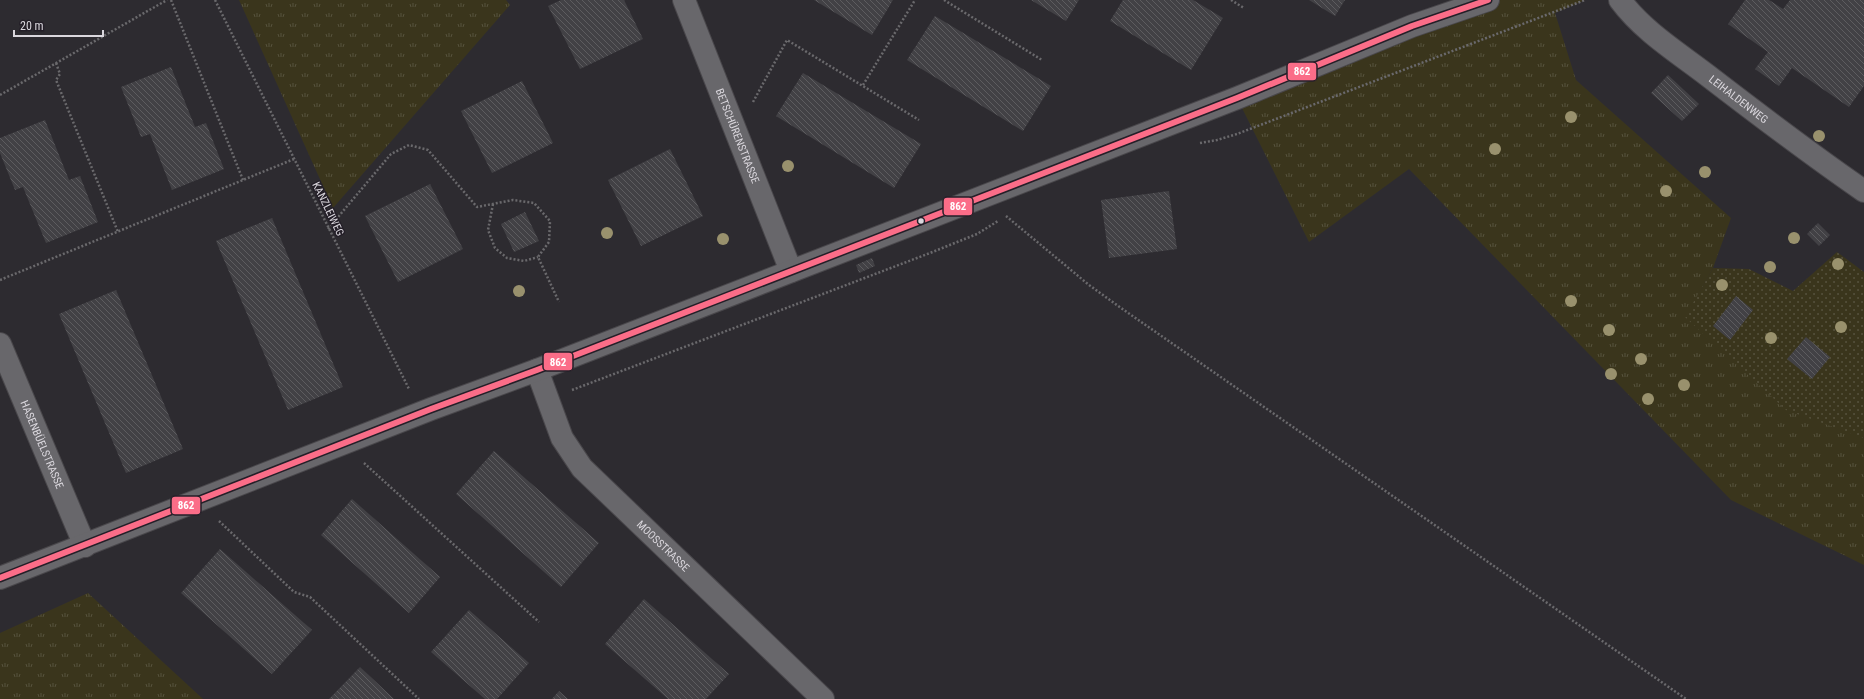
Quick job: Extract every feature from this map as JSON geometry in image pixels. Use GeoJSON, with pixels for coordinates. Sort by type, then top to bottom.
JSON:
{"type":"FeatureCollection","features":[{"type":"Feature","properties":{"kind":"street","name":"BETSCHÜRENSTRASSE"},"geometry":{"type":"LineString","coordinates":[[684,0],[791,271]]}},
{"type":"Feature","properties":{"kind":"street"},"geometry":{"type":"LineString","coordinates":[[0,578],[85,546],[431,409],[537,370],[982,198],[1237,98],[1412,26],[1488,0]]}},
{"type":"Feature","properties":{"kind":"street","name":"LEIHALDENWEG"},"geometry":{"type":"LineString","coordinates":[[1620,0],[1638,21],[1662,41],[1806,151],[1864,191]]}},
{"type":"Feature","properties":{"kind":"street","name":"HASENBÜELSTRASSE"},"geometry":{"type":"LineString","coordinates":[[0,344],[85,546]]}},
{"type":"Feature","properties":{"kind":"street","name":"MOOSSTRASSE"},"geometry":{"type":"LineString","coordinates":[[537,370],[562,438],[582,468],[823,699]]}},
{"type":"Feature","properties":{"kind":"path"},"geometry":{"type":"LineString","coordinates":[[0,95],[167,0]]}},
{"type":"Feature","properties":{"kind":"path"},"geometry":{"type":"LineString","coordinates":[[171,0],[244,180]]}},
{"type":"Feature","properties":{"kind":"path","name":"KANZLEIWEG"},"geometry":{"type":"LineString","coordinates":[[215,0],[408,389],[422,384],[431,409]]}},
{"type":"Feature","properties":{"kind":"path"},"geometry":{"type":"LineString","coordinates":[[863,85],[915,0]]}},
{"type":"Feature","properties":{"kind":"path"},"geometry":{"type":"LineString","coordinates":[[944,0],[1042,60]]}},
{"type":"Feature","properties":{"kind":"path"},"geometry":{"type":"LineString","coordinates":[[1231,0],[1244,8]]}},
{"type":"Feature","properties":{"kind":"path"},"geometry":{"type":"LineString","coordinates":[[1196,143],[1217,140],[1237,134],[1586,0]]}},
{"type":"Feature","properties":{"kind":"path"},"geometry":{"type":"LineString","coordinates":[[736,134],[787,40],[919,120]]}},
{"type":"Feature","properties":{"kind":"path"},"geometry":{"type":"LineString","coordinates":[[56,63],[60,74],[56,80],[118,232]]}},
{"type":"Feature","properties":{"kind":"path"},"geometry":{"type":"LineString","coordinates":[[328,229],[391,154],[409,145],[428,150],[477,207],[513,200],[534,203],[550,221],[550,242],[538,257],[524,261],[507,258],[495,248],[488,230],[493,204]]}},
{"type":"Feature","properties":{"kind":"path"},"geometry":{"type":"LineString","coordinates":[[0,280],[294,159]]}},
{"type":"Feature","properties":{"kind":"path"},"geometry":{"type":"LineString","coordinates":[[982,198],[1089,285],[1121,308],[1686,699]]}},
{"type":"Feature","properties":{"kind":"path"},"geometry":{"type":"LineString","coordinates":[[537,370],[573,390],[964,240],[1009,214]]}},
{"type":"Feature","properties":{"kind":"path"},"geometry":{"type":"LineString","coordinates":[[538,257],[559,302]]}},
{"type":"Feature","properties":{"kind":"path"},"geometry":{"type":"LineString","coordinates":[[342,444],[539,622]]}},
{"type":"Feature","properties":{"kind":"path"},"geometry":{"type":"LineString","coordinates":[[199,501],[294,592],[310,597],[419,699]]}},
{"type":"Feature","properties":{"kind":"green space"},"geometry":{"type":"Polygon","coordinates":[[[239,0],[506,0],[510,5],[333,208],[239,0]]]}},
{"type":"Feature","properties":{"kind":"green space"},"geometry":{"type":"Polygon","coordinates":[[[1488,0],[1585,0],[1555,13],[1576,80],[1731,218],[1713,268],[1686,317],[1864,438],[1864,565],[1731,500],[1409,169],[1309,242],[1237,98],[1488,0]]]}},
{"type":"Feature","properties":{"kind":"green space"},"geometry":{"type":"Polygon","coordinates":[[[1837,252],[1864,272],[1864,438],[1786,410],[1685,317],[1713,268],[1749,269],[1793,291],[1837,252]]]}},
{"type":"Feature","properties":{"kind":"green space"},"geometry":{"type":"Polygon","coordinates":[[[88,593],[203,699],[0,699],[0,633],[88,593]]]}},
{"type":"Feature","properties":{"kind":"building"},"geometry":{"type":"Polygon","coordinates":[[[561,0],[624,0],[643,39],[580,69],[548,6],[561,0]]]}},
{"type":"Feature","properties":{"kind":"building"},"geometry":{"type":"Polygon","coordinates":[[[814,0],[893,0],[872,35],[814,0]]]}},
{"type":"Feature","properties":{"kind":"building"},"geometry":{"type":"Polygon","coordinates":[[[1031,0],[1079,0],[1066,21],[1031,0]]]}},
{"type":"Feature","properties":{"kind":"building"},"geometry":{"type":"Polygon","coordinates":[[[1123,0],[1193,0],[1223,18],[1191,70],[1110,21],[1123,0]]]}},
{"type":"Feature","properties":{"kind":"building"},"geometry":{"type":"Polygon","coordinates":[[[1309,0],[1345,0],[1335,16],[1309,0]]]}},
{"type":"Feature","properties":{"kind":"building"},"geometry":{"type":"Polygon","coordinates":[[[1745,0],[1769,0],[1783,9],[1790,0],[1864,0],[1864,86],[1849,107],[1792,68],[1779,86],[1755,69],[1768,52],[1728,24],[1745,0]]]}},
{"type":"Feature","properties":{"kind":"building"},"geometry":{"type":"Polygon","coordinates":[[[935,16],[1051,86],[1023,131],[907,60],[935,16]]]}},
{"type":"Feature","properties":{"kind":"building"},"geometry":{"type":"Polygon","coordinates":[[[171,67],[195,127],[206,123],[224,169],[172,190],[150,134],[141,137],[121,87],[171,67]]]}},
{"type":"Feature","properties":{"kind":"building"},"geometry":{"type":"Polygon","coordinates":[[[803,73],[921,144],[894,188],[776,116],[803,73]]]}},
{"type":"Feature","properties":{"kind":"building"},"geometry":{"type":"Polygon","coordinates":[[[1668,75],[1699,104],[1682,121],[1651,93],[1668,75]]]}},
{"type":"Feature","properties":{"kind":"building"},"geometry":{"type":"Polygon","coordinates":[[[522,81],[553,143],[492,173],[461,111],[522,81]]]}},
{"type":"Feature","properties":{"kind":"building"},"geometry":{"type":"Polygon","coordinates":[[[45,120],[69,180],[80,176],[98,222],[46,243],[23,187],[15,190],[0,153],[0,138],[45,120]]]}},
{"type":"Feature","properties":{"kind":"building"},"geometry":{"type":"Polygon","coordinates":[[[670,149],[703,216],[641,246],[608,180],[670,149]]]}},
{"type":"Feature","properties":{"kind":"building"},"geometry":{"type":"Polygon","coordinates":[[[430,184],[463,249],[398,282],[365,216],[430,184]]]}},
{"type":"Feature","properties":{"kind":"building"},"geometry":{"type":"Polygon","coordinates":[[[1169,191],[1177,249],[1109,258],[1101,200],[1169,191]]]}},
{"type":"Feature","properties":{"kind":"building"},"geometry":{"type":"Polygon","coordinates":[[[525,212],[539,241],[514,252],[501,224],[525,212]]]}},
{"type":"Feature","properties":{"kind":"building"},"geometry":{"type":"Polygon","coordinates":[[[272,218],[343,387],[288,410],[216,241],[272,218]]]}},
{"type":"Feature","properties":{"kind":"building"},"geometry":{"type":"Polygon","coordinates":[[[1818,223],[1830,235],[1819,246],[1807,234],[1818,223]]]}},
{"type":"Feature","properties":{"kind":"building"},"geometry":{"type":"Polygon","coordinates":[[[872,258],[875,266],[859,273],[856,265],[872,258]]]}},
{"type":"Feature","properties":{"kind":"building"},"geometry":{"type":"Polygon","coordinates":[[[116,290],[183,449],[126,473],[59,314],[116,290]]]}},
{"type":"Feature","properties":{"kind":"building"},"geometry":{"type":"Polygon","coordinates":[[[1736,296],[1753,310],[1730,340],[1713,326],[1736,296]]]}},
{"type":"Feature","properties":{"kind":"building"},"geometry":{"type":"Polygon","coordinates":[[[1806,337],[1830,357],[1812,379],[1787,359],[1806,337]]]}},
{"type":"Feature","properties":{"kind":"building"},"geometry":{"type":"Polygon","coordinates":[[[494,451],[599,543],[561,587],[456,494],[494,451]]]}},
{"type":"Feature","properties":{"kind":"building"},"geometry":{"type":"Polygon","coordinates":[[[352,499],[440,577],[409,613],[321,535],[352,499]]]}},
{"type":"Feature","properties":{"kind":"building"},"geometry":{"type":"Polygon","coordinates":[[[220,549],[312,630],[272,674],[181,593],[220,549]]]}},
{"type":"Feature","properties":{"kind":"building"},"geometry":{"type":"Polygon","coordinates":[[[644,599],[729,674],[706,699],[668,699],[605,644],[644,599]]]}},
{"type":"Feature","properties":{"kind":"building"},"geometry":{"type":"Polygon","coordinates":[[[469,610],[529,663],[497,699],[485,699],[431,652],[469,610]]]}},
{"type":"Feature","properties":{"kind":"building"},"geometry":{"type":"Polygon","coordinates":[[[360,667],[394,699],[329,699],[360,667]]]}},
{"type":"Feature","properties":{"kind":"building"},"geometry":{"type":"Polygon","coordinates":[[[559,691],[568,699],[552,699],[559,691]]]}},
{"type":"Feature","properties":{"kind":"transit line","name":"862"},"geometry":{"type":"LineString","coordinates":[[0,578],[431,409],[537,370],[1237,98],[1412,26],[1488,0]]}}]}
